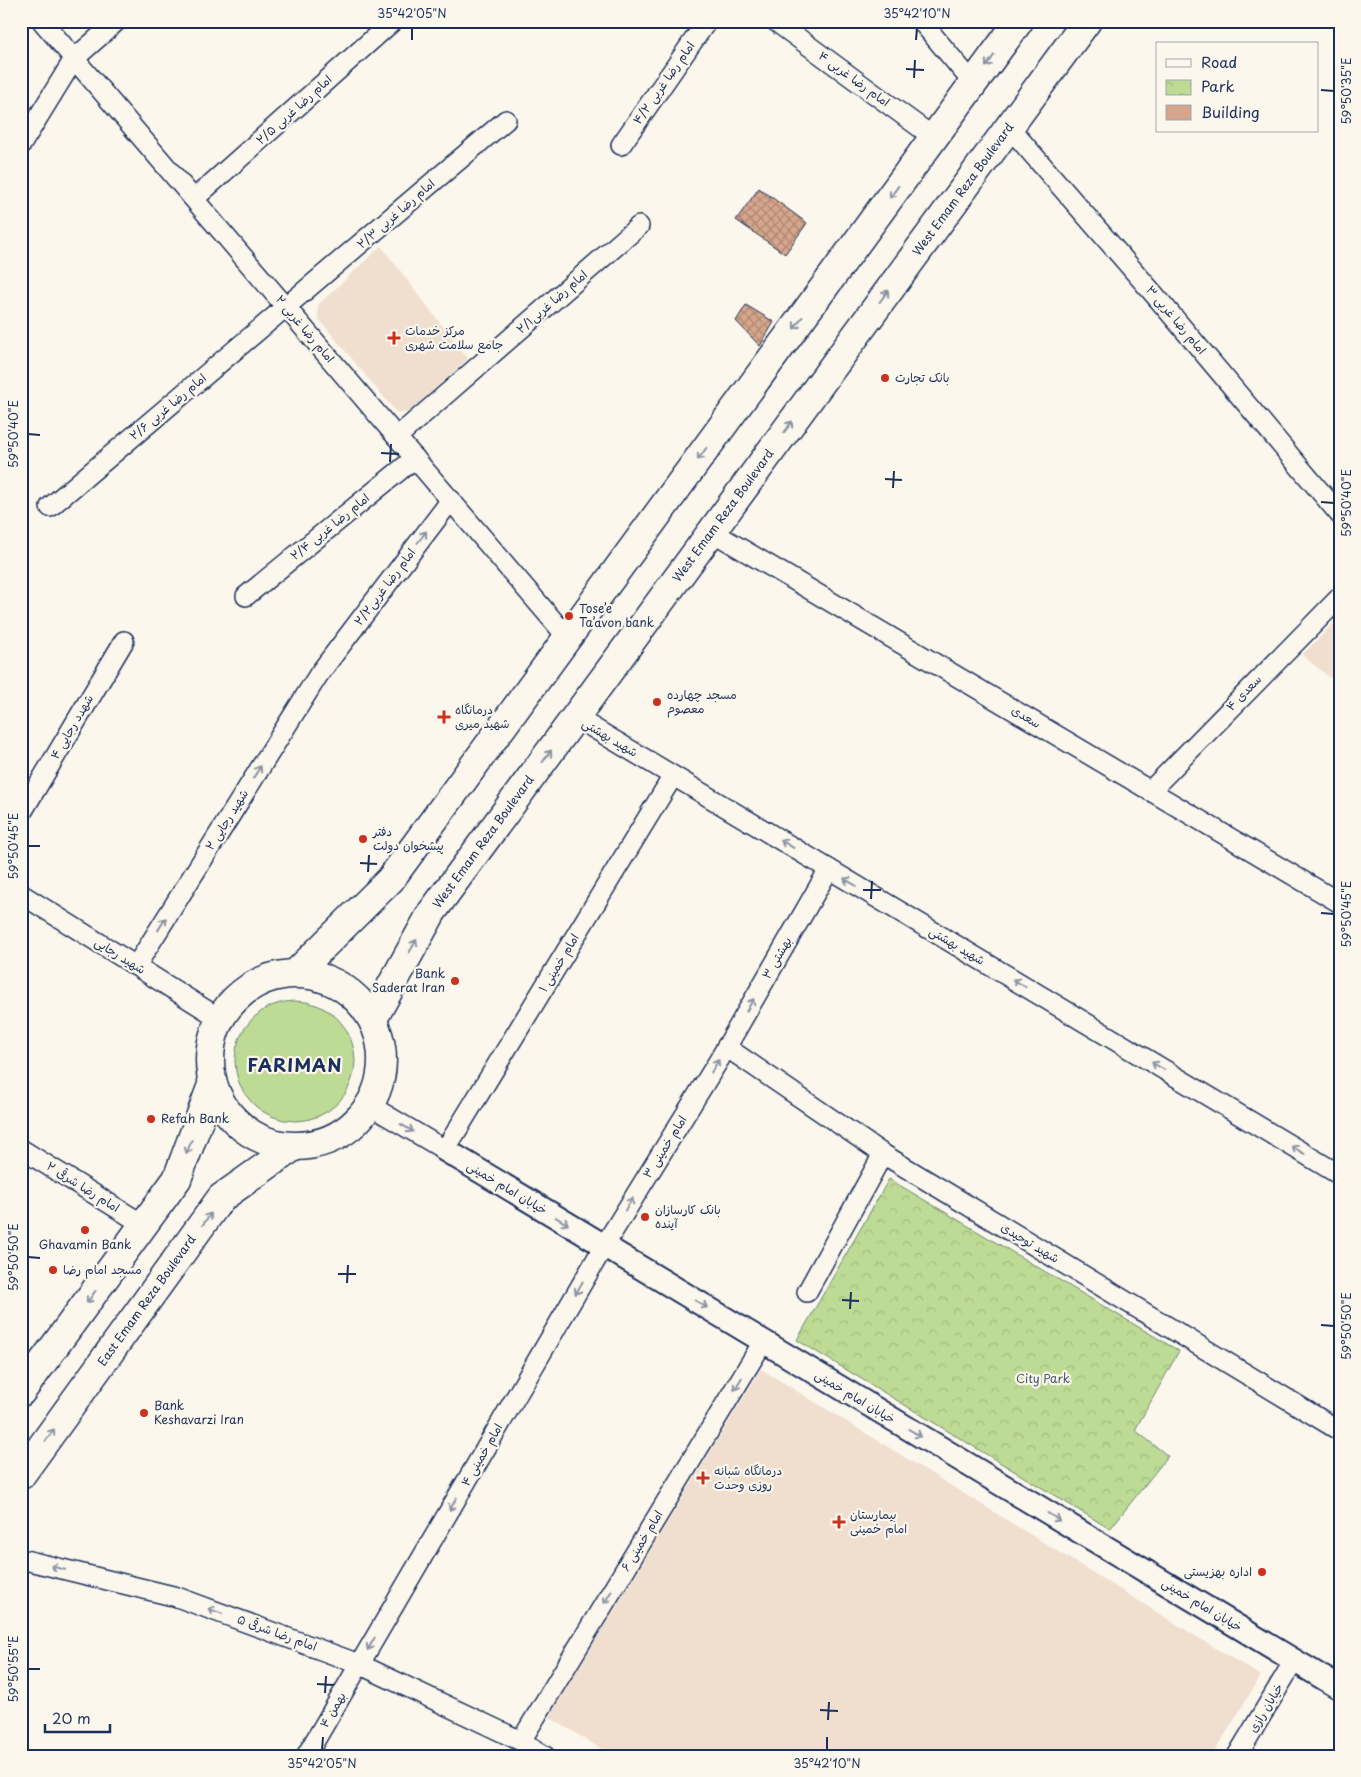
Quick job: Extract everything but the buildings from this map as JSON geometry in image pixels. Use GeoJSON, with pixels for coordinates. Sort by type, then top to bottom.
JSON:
{"type":"FeatureCollection","features":[{"type":"Feature","properties":{"kind":"main road"},"geometry":{"type":"LineString","coordinates":[[296,972],[390,880],[1019,21]]}},
{"type":"Feature","properties":{"kind":"main road","name":"West Emam Reza Boulevard"},"geometry":{"type":"LineString","coordinates":[[373,1019],[432,912],[1087,21]]}},
{"type":"Feature","properties":{"kind":"main road"},"geometry":{"type":"LineString","coordinates":[[296,972],[327,978],[354,994],[373,1019],[382,1048],[381,1078],[370,1105],[349,1128],[330,1139],[293,1147],[266,1142],[243,1129],[224,1109],[212,1085],[208,1058],[211,1038],[219,1018],[248,988],[266,977],[296,972]]}},
{"type":"Feature","properties":{"kind":"main road"},"geometry":{"type":"LineString","coordinates":[[25,1380],[144,1225],[177,1178],[212,1085]]}},
{"type":"Feature","properties":{"kind":"main road","name":"East Emam Reza Boulevard"},"geometry":{"type":"LineString","coordinates":[[21,1475],[221,1198],[293,1147]]}},
{"type":"Feature","properties":{"kind":"street","name":"امام رضا غربی ۲"},"geometry":{"type":"LineString","coordinates":[[42,21],[568,638]]}},
{"type":"Feature","properties":{"kind":"street"},"geometry":{"type":"LineString","coordinates":[[21,145],[74,59],[117,21]]}},
{"type":"Feature","properties":{"kind":"street","name":"امام رضا غربی ۲/۵"},"geometry":{"type":"LineString","coordinates":[[194,200],[394,21]]}},
{"type":"Feature","properties":{"kind":"street","name":"امام رضا غربی ۴/۲"},"geometry":{"type":"LineString","coordinates":[[621,145],[707,21]]}},
{"type":"Feature","properties":{"kind":"street","name":"امام رضا غربی ۴"},"geometry":{"type":"LineString","coordinates":[[775,21],[933,138]]}},
{"type":"Feature","properties":{"kind":"street"},"geometry":{"type":"LineString","coordinates":[[921,21],[973,83]]}},
{"type":"Feature","properties":{"kind":"street","name":"امام رضا غربی ۲/۳"},"geometry":{"type":"LineString","coordinates":[[287,308],[506,120]]}},
{"type":"Feature","properties":{"kind":"street","name":"امام رضا غربی ۳"},"geometry":{"type":"LineString","coordinates":[[1009,127],[1159,300],[1340,515]]}},
{"type":"Feature","properties":{"kind":"street","name":"امام رضا غربی۲/۱"},"geometry":{"type":"LineString","coordinates":[[397,437],[639,226]]}},
{"type":"Feature","properties":{"kind":"street","name":"امام رضا غربی ۲/۶"},"geometry":{"type":"LineString","coordinates":[[50,507],[287,308]]}},
{"type":"Feature","properties":{"kind":"street","name":"امام رضا غربی ۲/۴"},"geometry":{"type":"LineString","coordinates":[[246,596],[415,458]]}},
{"type":"Feature","properties":{"kind":"street","name":"امام رضا غربی۲/۲"},"geometry":{"type":"LineString","coordinates":[[319,674],[450,500]]}},
{"type":"Feature","properties":{"kind":"street","name":"سعدی"},"geometry":{"type":"LineString","coordinates":[[711,532],[1340,903]]}},
{"type":"Feature","properties":{"kind":"street","name":"سعدی ۴"},"geometry":{"type":"LineString","coordinates":[[1150,791],[1340,598]]}},
{"type":"Feature","properties":{"kind":"street","name":"شهدد رجایی ۴"},"geometry":{"type":"LineString","coordinates":[[21,814],[124,640]]}},
{"type":"Feature","properties":{"kind":"street","name":"شهید رجایی ۲"},"geometry":{"type":"LineString","coordinates":[[136,966],[319,674]]}},
{"type":"Feature","properties":{"kind":"street","name":"شهید بهشتی"},"geometry":{"type":"LineString","coordinates":[[575,717],[1340,1175]]}},
{"type":"Feature","properties":{"kind":"street","name":"امام خمینی ۱"},"geometry":{"type":"LineString","coordinates":[[445,1150],[673,776]]}},
{"type":"Feature","properties":{"kind":"street","name":"بهشتی ۳"},"geometry":{"type":"LineString","coordinates":[[726,1047],[829,869]]}},
{"type":"Feature","properties":{"kind":"street","name":"شهید رجایی"},"geometry":{"type":"LineString","coordinates":[[21,894],[219,1018]]}},
{"type":"Feature","properties":{"kind":"street","name":"شهید توحیدی"},"geometry":{"type":"LineString","coordinates":[[726,1047],[883,1154],[1340,1431]]}},
{"type":"Feature","properties":{"kind":"street","name":"امام خمینی ۳"},"geometry":{"type":"LineString","coordinates":[[604,1246],[726,1047]]}},
{"type":"Feature","properties":{"kind":"street","name":"خیابان امام خمینی"},"geometry":{"type":"LineString","coordinates":[[370,1105],[1340,1688]]}},
{"type":"Feature","properties":{"kind":"street","name":"امام رضا شرقی ۲"},"geometry":{"type":"LineString","coordinates":[[21,1148],[144,1225]]}},
{"type":"Feature","properties":{"kind":"street"},"geometry":{"type":"LineString","coordinates":[[807,1292],[883,1154]]}},
{"type":"Feature","properties":{"kind":"street","name":"امام خمینی ۴"},"geometry":{"type":"LineString","coordinates":[[359,1664],[604,1246]]}},
{"type":"Feature","properties":{"kind":"street","name":"امام خمینی ۶"},"geometry":{"type":"LineString","coordinates":[[521,1741],[763,1342]]}},
{"type":"Feature","properties":{"kind":"street","name":"امام رضا شرقی ۵"},"geometry":{"type":"LineString","coordinates":[[21,1559],[177,1597],[359,1664],[521,1741],[545,1756]]}},
{"type":"Feature","properties":{"kind":"street","name":"خیابان رازی"},"geometry":{"type":"LineString","coordinates":[[1237,1756],[1294,1661]]}},
{"type":"Feature","properties":{"kind":"street","name":"بهمن ۴"},"geometry":{"type":"LineString","coordinates":[[306,1756],[359,1664]]}},
{"type":"Feature","properties":{"kind":"shaded area","name":"مرکز خدمات جامع سلامت شهری"},"geometry":{"type":"Polygon","coordinates":[[[381,246],[468,359],[407,413],[396,412],[318,318],[318,305],[381,246]]]}},
{"type":"Feature","properties":{"kind":"shaded area"},"geometry":{"type":"Polygon","coordinates":[[[1340,617],[1340,686],[1302,655],[1340,617]]]}},
{"type":"Feature","properties":{"kind":"shaded area","name":"بیمارستان امام خمینی"},"geometry":{"type":"Polygon","coordinates":[[[761,1369],[1261,1676],[1212,1756],[613,1756],[549,1717],[761,1369]]]}},
{"type":"Feature","properties":{"kind":"green space"},"geometry":{"type":"Polygon","coordinates":[[[295,1001],[318,1005],[338,1018],[351,1038],[355,1061],[351,1084],[338,1104],[318,1117],[295,1121],[272,1117],[252,1104],[239,1084],[235,1061],[239,1038],[252,1018],[272,1005],[295,1001]]]}},
{"type":"Feature","properties":{"kind":"green space","name":"City Park"},"geometry":{"type":"Polygon","coordinates":[[[889,1179],[1179,1351],[1135,1430],[1168,1456],[1110,1529],[797,1340],[889,1179]]]}},
{"type":"Feature","properties":{"kind":"place","name":"مرکز خدمات جامع سلامت شهری"},"geometry":{"type":"Point","coordinates":[394,338]}},
{"type":"Feature","properties":{"kind":"place","name":"بانک تجارت"},"geometry":{"type":"Point","coordinates":[885,378]}},
{"type":"Feature","properties":{"kind":"place","name":"Tose’e Ta’avon bank"},"geometry":{"type":"Point","coordinates":[569,616]}},
{"type":"Feature","properties":{"kind":"place","name":"مسجد چهارده معصوم"},"geometry":{"type":"Point","coordinates":[657,702]}},
{"type":"Feature","properties":{"kind":"place","name":"درمانگاه شهید میری"},"geometry":{"type":"Point","coordinates":[444,717]}},
{"type":"Feature","properties":{"kind":"place","name":"دفتر پیشخوان دولت"},"geometry":{"type":"Point","coordinates":[363,839]}},
{"type":"Feature","properties":{"kind":"place","name":"Bank Saderat Iran"},"geometry":{"type":"Point","coordinates":[455,981]}},
{"type":"Feature","properties":{"kind":"place","name":"Refah Bank"},"geometry":{"type":"Point","coordinates":[151,1119]}},
{"type":"Feature","properties":{"kind":"place","name":"بانک کارسازان آینده"},"geometry":{"type":"Point","coordinates":[645,1217]}},
{"type":"Feature","properties":{"kind":"place","name":"Ghavamin Bank"},"geometry":{"type":"Point","coordinates":[85,1230]}},
{"type":"Feature","properties":{"kind":"place","name":"مسجد امام رضا"},"geometry":{"type":"Point","coordinates":[53,1270]}},
{"type":"Feature","properties":{"kind":"place","name":"Bank Keshavarzi Iran"},"geometry":{"type":"Point","coordinates":[144,1413]}},
{"type":"Feature","properties":{"kind":"place","name":"درمانگاه شبانه روزی وحدت"},"geometry":{"type":"Point","coordinates":[703,1478]}},
{"type":"Feature","properties":{"kind":"place","name":"بیمارستان امام خمینی"},"geometry":{"type":"Point","coordinates":[839,1522]}},
{"type":"Feature","properties":{"kind":"place","name":"اداره بهزیستی"},"geometry":{"type":"Point","coordinates":[1262,1572]}},
{"type":"Feature","properties":{"kind":"district","name":"FARIMAN"},"geometry":{"type":"Point","coordinates":[295,1066]}}]}
